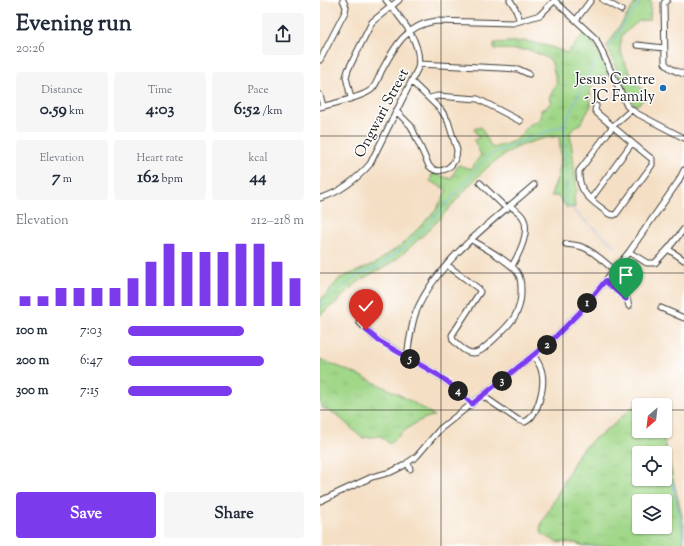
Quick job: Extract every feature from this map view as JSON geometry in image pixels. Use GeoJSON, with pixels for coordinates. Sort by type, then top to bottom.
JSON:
{"type":"FeatureCollection","features":[{"type":"Feature","properties":{"kind":"street"},"geometry":{"type":"LineString","coordinates":[[320,60],[345,12],[346,8],[343,0]]}},
{"type":"Feature","properties":{"kind":"street","name":"Ongwari Street"},"geometry":{"type":"LineString","coordinates":[[320,198],[334,194],[365,170],[376,154],[412,82],[419,64],[416,44],[410,31],[386,0]]}},
{"type":"Feature","properties":{"kind":"street"},"geometry":{"type":"LineString","coordinates":[[351,98],[346,77],[348,70],[372,22],[399,0]]}},
{"type":"Feature","properties":{"kind":"street"},"geometry":{"type":"LineString","coordinates":[[510,0],[516,8],[520,21]]}},
{"type":"Feature","properties":{"kind":"street"},"geometry":{"type":"LineString","coordinates":[[320,95],[321,107],[369,91],[373,88],[398,42],[410,31],[424,23],[436,20],[508,23],[520,21],[540,15],[554,0],[596,39],[625,102],[631,110],[684,138]]}},
{"type":"Feature","properties":{"kind":"street"},"geometry":{"type":"LineString","coordinates":[[576,20],[590,0]]}},
{"type":"Feature","properties":{"kind":"street"},"geometry":{"type":"LineString","coordinates":[[603,0],[621,10]]}},
{"type":"Feature","properties":{"kind":"street"},"geometry":{"type":"LineString","coordinates":[[666,0],[664,3],[664,48],[667,66],[684,74]]}},
{"type":"Feature","properties":{"kind":"street"},"geometry":{"type":"LineString","coordinates":[[637,45],[664,48]]}},
{"type":"Feature","properties":{"kind":"street"},"geometry":{"type":"LineString","coordinates":[[419,64],[518,69],[529,74]]}},
{"type":"Feature","properties":{"kind":"street"},"geometry":{"type":"LineString","coordinates":[[397,112],[411,126],[429,166],[435,170],[446,169],[452,164],[457,154],[457,150],[448,121],[441,110],[430,98],[412,82]]}},
{"type":"Feature","properties":{"kind":"street"},"geometry":{"type":"LineString","coordinates":[[430,98],[437,96],[478,99],[520,121]]}},
{"type":"Feature","properties":{"kind":"street"},"geometry":{"type":"LineString","coordinates":[[596,106],[597,113],[613,126],[632,143],[652,159],[652,165],[614,215],[609,214],[584,193],[578,179],[579,171],[613,126],[631,110]]}},
{"type":"Feature","properties":{"kind":"street"},"geometry":{"type":"LineString","coordinates":[[667,129],[684,135]]}},
{"type":"Feature","properties":{"kind":"street"},"geometry":{"type":"LineString","coordinates":[[591,199],[632,143]]}},
{"type":"Feature","properties":{"kind":"street"},"geometry":{"type":"LineString","coordinates":[[320,501],[372,477],[398,469],[417,456],[440,430],[534,356],[567,326],[629,252],[678,182],[684,170]]}},
{"type":"Feature","properties":{"kind":"street"},"geometry":{"type":"LineString","coordinates":[[480,183],[508,208],[521,214],[525,222],[522,246],[512,266]]}},
{"type":"Feature","properties":{"kind":"street"},"geometry":{"type":"LineString","coordinates":[[407,357],[413,321],[430,286],[452,258],[534,185]]}},
{"type":"Feature","properties":{"kind":"street"},"geometry":{"type":"LineString","coordinates":[[629,252],[644,261],[652,263],[658,261],[684,229]]}},
{"type":"Feature","properties":{"kind":"street"},"geometry":{"type":"LineString","coordinates":[[447,265],[479,289],[480,292],[452,335],[453,340],[462,348],[470,353],[474,353],[486,346],[515,317],[518,311],[521,286],[518,273],[512,266],[472,240]]}},
{"type":"Feature","properties":{"kind":"street"},"geometry":{"type":"LineString","coordinates":[[566,244],[582,247],[590,251],[614,270]]}},
{"type":"Feature","properties":{"kind":"street"},"geometry":{"type":"LineString","coordinates":[[668,249],[684,260]]}},
{"type":"Feature","properties":{"kind":"street"},"geometry":{"type":"LineString","coordinates":[[605,281],[626,299],[629,306]]}},
{"type":"Feature","properties":{"kind":"street"},"geometry":{"type":"LineString","coordinates":[[662,308],[684,318]]}},
{"type":"Feature","properties":{"kind":"street"},"geometry":{"type":"LineString","coordinates":[[359,322],[375,338],[449,383],[472,404]]}},
{"type":"Feature","properties":{"kind":"street"},"geometry":{"type":"LineString","coordinates":[[483,396],[518,420],[525,422],[530,419],[540,401],[542,390],[543,374],[540,365],[534,356]]}},
{"type":"Feature","properties":{"kind":"street"},"geometry":{"type":"LineString","coordinates":[[408,462],[410,469]]}},
{"type":"Feature","properties":{"kind":"green space"},"geometry":{"type":"Polygon","coordinates":[[[636,0],[651,0],[650,20],[639,21],[622,35],[620,49],[635,83],[649,95],[636,106],[627,96],[607,46],[636,0]]]}},
{"type":"Feature","properties":{"kind":"green space"},"geometry":{"type":"Polygon","coordinates":[[[585,33],[593,42],[609,73],[594,80],[590,91],[591,106],[581,123],[570,132],[577,191],[574,197],[575,207],[567,208],[558,196],[551,196],[560,167],[559,136],[534,141],[513,150],[495,161],[465,190],[436,223],[402,254],[391,263],[365,277],[320,315],[320,300],[339,279],[376,263],[405,242],[436,210],[447,190],[430,181],[432,173],[451,179],[458,165],[471,169],[481,155],[474,140],[479,138],[474,129],[481,127],[492,148],[509,143],[521,135],[528,125],[537,122],[541,118],[541,110],[546,108],[552,101],[549,98],[557,83],[551,60],[530,50],[494,49],[494,43],[527,41],[567,53],[585,33]]]}},
{"type":"Feature","properties":{"kind":"green space"},"geometry":{"type":"Polygon","coordinates":[[[320,359],[379,384],[435,416],[423,419],[416,423],[404,431],[390,444],[380,436],[362,438],[337,415],[323,408],[320,404],[320,359]]]}},
{"type":"Feature","properties":{"kind":"green space"},"geometry":{"type":"Polygon","coordinates":[[[632,407],[632,438],[664,438],[666,446],[632,446],[632,486],[672,486],[672,474],[684,525],[684,546],[584,546],[575,543],[557,542],[542,534],[540,528],[541,525],[579,453],[594,439],[611,427],[632,407]]]}},
{"type":"Feature","properties":{"kind":"waterway"},"geometry":{"type":"LineString","coordinates":[[609,47],[640,0]]}},
{"type":"Feature","properties":{"kind":"waterway"},"geometry":{"type":"LineString","coordinates":[[600,60],[591,69],[564,125],[567,182],[564,199],[577,214],[616,247]]}},
{"type":"Feature","properties":{"kind":"waterway"},"geometry":{"type":"LineString","coordinates":[[320,305],[350,280],[379,266],[407,245],[427,226],[485,159],[497,151],[564,125]]}},
{"type":"Feature","properties":{"kind":"waterway"},"geometry":{"type":"LineString","coordinates":[[672,481],[684,539]]}},
{"type":"Feature","properties":{"kind":"place","name":"Jesus Centre - JC Family"},"geometry":{"type":"Point","coordinates":[663,88]}},
{"type":"Feature","properties":{"kind":"route"},"geometry":{"type":"LineString","coordinates":[[366,330],[370,335],[379,341],[438,375],[460,392],[472,404],[534,356],[552,340],[579,313],[605,281],[626,299]]}}]}
